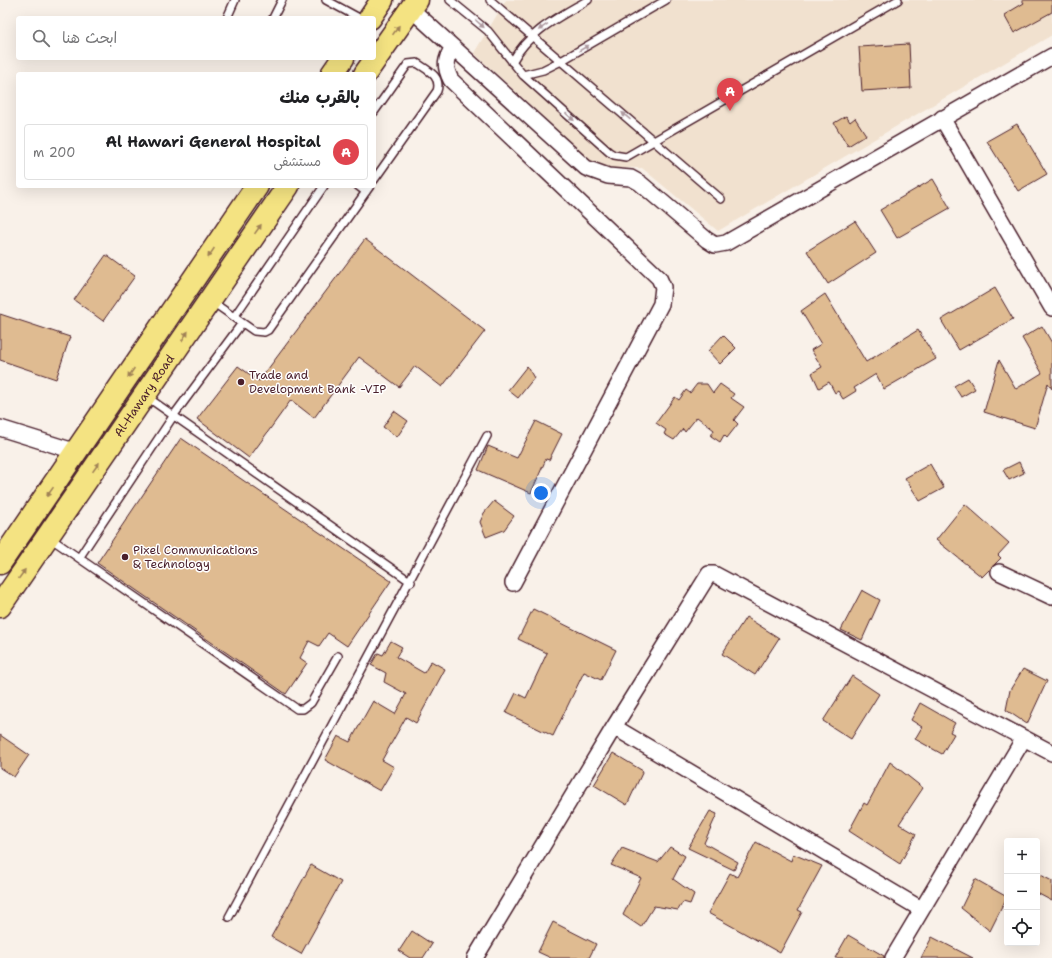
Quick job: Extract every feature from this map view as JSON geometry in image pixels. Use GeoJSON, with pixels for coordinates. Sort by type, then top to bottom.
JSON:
{"type":"FeatureCollection","features":[{"type":"Feature","properties":{"kind":"highway"},"geometry":{"type":"LineString","coordinates":[[371,16],[382,0]]}},
{"type":"Feature","properties":{"kind":"highway"},"geometry":{"type":"LineString","coordinates":[[376,59],[414,4]]}},
{"type":"Feature","properties":{"kind":"highway"},"geometry":{"type":"LineString","coordinates":[[333,72],[342,60]]}},
{"type":"Feature","properties":{"kind":"highway"},"geometry":{"type":"LineString","coordinates":[[367,72],[376,60]]}},
{"type":"Feature","properties":{"kind":"highway","name":"Al-Hawary Road"},"geometry":{"type":"LineString","coordinates":[[0,563],[256,188]]}},
{"type":"Feature","properties":{"kind":"highway","name":"Al-Hawary Road"},"geometry":{"type":"LineString","coordinates":[[0,606],[287,188]]}},
{"type":"Feature","properties":{"kind":"highway"},"geometry":{"type":"LineString","coordinates":[[148,346],[168,361]]}},
{"type":"Feature","properties":{"kind":"street"},"geometry":{"type":"LineString","coordinates":[[414,4],[453,47],[586,168],[608,176],[631,178],[640,182],[707,240],[715,245],[726,243],[1052,56]]}},
{"type":"Feature","properties":{"kind":"street"},"geometry":{"type":"LineString","coordinates":[[453,47],[445,60],[446,69],[451,80],[659,278],[663,287],[661,304],[513,584]]}},
{"type":"Feature","properties":{"kind":"street"},"geometry":{"type":"LineString","coordinates":[[942,118],[1052,308]]}},
{"type":"Feature","properties":{"kind":"street"},"geometry":{"type":"LineString","coordinates":[[0,428],[77,452]]}},
{"type":"Feature","properties":{"kind":"street"},"geometry":{"type":"LineString","coordinates":[[999,572],[1052,598]]}},
{"type":"Feature","properties":{"kind":"street"},"geometry":{"type":"LineString","coordinates":[[475,958],[709,574],[714,574],[1052,752]]}},
{"type":"Feature","properties":{"kind":"street"},"geometry":{"type":"LineString","coordinates":[[614,728],[922,909]]}},
{"type":"Feature","properties":{"kind":"street"},"geometry":{"type":"LineString","coordinates":[[892,958],[1024,738]]}},
{"type":"Feature","properties":{"kind":"lane"},"geometry":{"type":"LineString","coordinates":[[228,16],[235,0]]}},
{"type":"Feature","properties":{"kind":"lane"},"geometry":{"type":"LineString","coordinates":[[274,16],[282,0]]}},
{"type":"Feature","properties":{"kind":"lane"},"geometry":{"type":"LineString","coordinates":[[326,0],[355,16]]}},
{"type":"Feature","properties":{"kind":"lane"},"geometry":{"type":"LineString","coordinates":[[450,0],[488,31],[523,75],[614,155],[626,157],[655,142],[898,0]]}},
{"type":"Feature","properties":{"kind":"lane"},"geometry":{"type":"LineString","coordinates":[[490,0],[721,199]]}},
{"type":"Feature","properties":{"kind":"lane"},"geometry":{"type":"LineString","coordinates":[[512,62],[521,47],[532,36],[553,20],[588,0]]}},
{"type":"Feature","properties":{"kind":"lane"},"geometry":{"type":"LineString","coordinates":[[523,75],[543,70],[561,61],[666,0]]}},
{"type":"Feature","properties":{"kind":"lane"},"geometry":{"type":"LineString","coordinates":[[376,109],[406,66],[411,62],[417,63],[438,79],[437,91],[376,177]]}},
{"type":"Feature","properties":{"kind":"lane"},"geometry":{"type":"LineString","coordinates":[[234,317],[323,188]]}},
{"type":"Feature","properties":{"kind":"lane"},"geometry":{"type":"LineString","coordinates":[[210,299],[242,323],[259,333],[268,330],[368,189]]}},
{"type":"Feature","properties":{"kind":"lane"},"geometry":{"type":"LineString","coordinates":[[79,558],[174,415],[242,323]]}},
{"type":"Feature","properties":{"kind":"lane"},"geometry":{"type":"LineString","coordinates":[[146,395],[411,582]]}},
{"type":"Feature","properties":{"kind":"lane"},"geometry":{"type":"LineString","coordinates":[[229,917],[411,582],[488,436]]}},
{"type":"Feature","properties":{"kind":"lane"},"geometry":{"type":"LineString","coordinates":[[48,536],[297,710],[304,709],[311,703],[338,656]]}},
{"type":"Feature","properties":{"kind":"shaded area"},"geometry":{"type":"Polygon","coordinates":[[[506,0],[1052,0],[1052,35],[718,231],[642,168],[598,168],[474,53],[506,0]]]}},
{"type":"Feature","properties":{"kind":"building"},"geometry":{"type":"Polygon","coordinates":[[[1022,0],[1052,0],[1052,12],[1014,33],[1004,15],[1024,3],[1022,0]]]}},
{"type":"Feature","properties":{"kind":"building"},"geometry":{"type":"Polygon","coordinates":[[[909,44],[911,88],[862,91],[859,47],[909,44]]]}},
{"type":"Feature","properties":{"kind":"building"},"geometry":{"type":"Polygon","coordinates":[[[846,116],[850,122],[855,118],[866,135],[848,146],[834,123],[846,116]]]}},
{"type":"Feature","properties":{"kind":"building"},"geometry":{"type":"Polygon","coordinates":[[[1017,124],[1047,174],[1018,191],[987,141],[1017,124]]]}},
{"type":"Feature","properties":{"kind":"building"},"geometry":{"type":"Polygon","coordinates":[[[933,179],[950,208],[897,238],[880,210],[933,179]]]}},
{"type":"Feature","properties":{"kind":"building"},"geometry":{"type":"Polygon","coordinates":[[[855,221],[876,253],[828,284],[807,251],[855,221]]]}},
{"type":"Feature","properties":{"kind":"building"},"geometry":{"type":"Polygon","coordinates":[[[365,239],[485,331],[442,387],[415,366],[399,387],[359,357],[314,418],[291,400],[249,458],[197,419],[238,366],[259,381],[365,239]]]}},
{"type":"Feature","properties":{"kind":"building"},"geometry":{"type":"Polygon","coordinates":[[[106,255],[135,276],[103,321],[74,300],[106,255]]]}},
{"type":"Feature","properties":{"kind":"building"},"geometry":{"type":"Polygon","coordinates":[[[995,288],[1013,319],[959,350],[941,320],[995,288]]]}},
{"type":"Feature","properties":{"kind":"building"},"geometry":{"type":"Polygon","coordinates":[[[825,294],[866,362],[918,330],[936,359],[884,389],[876,374],[854,388],[856,391],[843,399],[838,391],[835,393],[829,382],[819,388],[812,373],[822,367],[811,350],[821,344],[801,311],[825,294]]]}},
{"type":"Feature","properties":{"kind":"building"},"geometry":{"type":"Polygon","coordinates":[[[0,314],[70,337],[56,379],[0,360],[0,314]]]}},
{"type":"Feature","properties":{"kind":"building"},"geometry":{"type":"Polygon","coordinates":[[[1042,326],[1052,343],[1052,389],[1048,383],[1035,428],[984,412],[999,360],[1016,389],[1042,373],[1022,338],[1042,326]]]}},
{"type":"Feature","properties":{"kind":"building"},"geometry":{"type":"Polygon","coordinates":[[[723,335],[736,348],[720,364],[708,351],[723,335]]]}},
{"type":"Feature","properties":{"kind":"building"},"geometry":{"type":"Polygon","coordinates":[[[527,366],[534,378],[518,398],[508,390],[527,366]]]}},
{"type":"Feature","properties":{"kind":"building"},"geometry":{"type":"Polygon","coordinates":[[[968,378],[975,389],[961,397],[954,386],[968,378]]]}},
{"type":"Feature","properties":{"kind":"building"},"geometry":{"type":"Polygon","coordinates":[[[697,384],[707,384],[713,393],[720,384],[734,394],[731,398],[744,407],[734,420],[738,424],[727,438],[724,435],[720,442],[711,436],[714,430],[697,417],[685,432],[683,429],[674,440],[664,434],[666,430],[656,423],[675,397],[679,400],[686,390],[690,393],[697,384]]]}},
{"type":"Feature","properties":{"kind":"building"},"geometry":{"type":"Polygon","coordinates":[[[394,411],[408,421],[397,437],[383,427],[394,411]]]}},
{"type":"Feature","properties":{"kind":"building"},"geometry":{"type":"Polygon","coordinates":[[[536,421],[562,434],[549,460],[546,459],[531,493],[478,470],[488,446],[517,458],[536,421]]]}},
{"type":"Feature","properties":{"kind":"building"},"geometry":{"type":"Polygon","coordinates":[[[181,438],[391,581],[347,646],[328,633],[319,646],[309,641],[300,658],[307,663],[286,694],[97,563],[181,438]]]}},
{"type":"Feature","properties":{"kind":"building"},"geometry":{"type":"Polygon","coordinates":[[[1019,462],[1024,473],[1009,480],[1003,470],[1019,462]]]}},
{"type":"Feature","properties":{"kind":"building"},"geometry":{"type":"Polygon","coordinates":[[[930,464],[944,488],[920,501],[905,478],[930,464]]]}},
{"type":"Feature","properties":{"kind":"building"},"geometry":{"type":"Polygon","coordinates":[[[494,501],[514,516],[504,530],[486,537],[480,522],[484,513],[494,501]]]}},
{"type":"Feature","properties":{"kind":"building"},"geometry":{"type":"Polygon","coordinates":[[[965,504],[1009,543],[998,555],[1001,558],[982,577],[936,540],[965,504]]]}},
{"type":"Feature","properties":{"kind":"building"},"geometry":{"type":"Polygon","coordinates":[[[862,590],[880,600],[862,640],[841,630],[862,590]]]}},
{"type":"Feature","properties":{"kind":"building"},"geometry":{"type":"Polygon","coordinates":[[[533,609],[616,650],[601,680],[584,672],[553,736],[506,713],[516,693],[526,698],[547,653],[518,639],[533,609]]]}},
{"type":"Feature","properties":{"kind":"building"},"geometry":{"type":"Polygon","coordinates":[[[746,617],[779,638],[755,675],[722,654],[746,617]]]}},
{"type":"Feature","properties":{"kind":"building"},"geometry":{"type":"Polygon","coordinates":[[[391,641],[402,647],[396,657],[424,673],[431,661],[445,669],[416,723],[406,717],[382,760],[394,767],[380,791],[325,760],[338,736],[350,742],[373,701],[395,714],[406,694],[384,682],[386,673],[371,665],[378,653],[383,655],[391,641]]]}},
{"type":"Feature","properties":{"kind":"building"},"geometry":{"type":"Polygon","coordinates":[[[1023,669],[1047,681],[1027,724],[1006,710],[1010,690],[1023,669]]]}},
{"type":"Feature","properties":{"kind":"building"},"geometry":{"type":"Polygon","coordinates":[[[852,676],[879,694],[851,739],[823,721],[852,676]]]}},
{"type":"Feature","properties":{"kind":"building"},"geometry":{"type":"Polygon","coordinates":[[[920,703],[955,723],[950,732],[954,734],[942,754],[915,739],[922,727],[911,720],[920,703]]]}},
{"type":"Feature","properties":{"kind":"building"},"geometry":{"type":"Polygon","coordinates":[[[0,735],[29,755],[14,777],[0,768],[0,735]]]}},
{"type":"Feature","properties":{"kind":"building"},"geometry":{"type":"Polygon","coordinates":[[[613,753],[643,771],[627,805],[594,785],[613,753]]]}},
{"type":"Feature","properties":{"kind":"building"},"geometry":{"type":"Polygon","coordinates":[[[890,762],[923,788],[899,824],[916,834],[900,864],[849,831],[864,803],[867,805],[890,762]]]}},
{"type":"Feature","properties":{"kind":"building"},"geometry":{"type":"Polygon","coordinates":[[[710,811],[717,814],[704,843],[738,862],[734,870],[688,848],[710,811]]]}},
{"type":"Feature","properties":{"kind":"building"},"geometry":{"type":"Polygon","coordinates":[[[756,842],[791,861],[793,854],[822,866],[798,910],[802,912],[780,953],[708,913],[730,873],[737,877],[756,842]]]}},
{"type":"Feature","properties":{"kind":"building"},"geometry":{"type":"Polygon","coordinates":[[[670,847],[685,856],[673,879],[694,894],[690,904],[683,902],[678,910],[654,906],[641,927],[623,915],[641,878],[611,865],[622,848],[658,862],[670,847]]]}},
{"type":"Feature","properties":{"kind":"building"},"geometry":{"type":"Polygon","coordinates":[[[311,865],[341,882],[301,954],[271,937],[311,865]]]}},
{"type":"Feature","properties":{"kind":"building"},"geometry":{"type":"Polygon","coordinates":[[[1040,875],[1052,881],[1052,901],[1040,895],[1040,875]]]}},
{"type":"Feature","properties":{"kind":"building"},"geometry":{"type":"Polygon","coordinates":[[[975,879],[1004,895],[1004,903],[990,931],[961,908],[975,879]]]}},
{"type":"Feature","properties":{"kind":"building"},"geometry":{"type":"Polygon","coordinates":[[[553,922],[596,944],[589,958],[551,958],[538,952],[553,922]]]}},
{"type":"Feature","properties":{"kind":"building"},"geometry":{"type":"Polygon","coordinates":[[[412,931],[432,944],[423,958],[410,958],[399,951],[412,931]]]}},
{"type":"Feature","properties":{"kind":"building"},"geometry":{"type":"Polygon","coordinates":[[[848,935],[884,956],[884,958],[835,958],[848,935]]]}},
{"type":"Feature","properties":{"kind":"building"},"geometry":{"type":"Polygon","coordinates":[[[932,937],[973,958],[921,958],[932,937]]]}},
{"type":"Feature","properties":{"kind":"place","name":"Al Hawari General Hospital"},"geometry":{"type":"Point","coordinates":[730,111]}},
{"type":"Feature","properties":{"kind":"place","name":"Trade and Development Bank -VIP"},"geometry":{"type":"Point","coordinates":[241,382]}},
{"type":"Feature","properties":{"kind":"place","name":"Pixel Communications & Technology"},"geometry":{"type":"Point","coordinates":[125,557]}}]}
